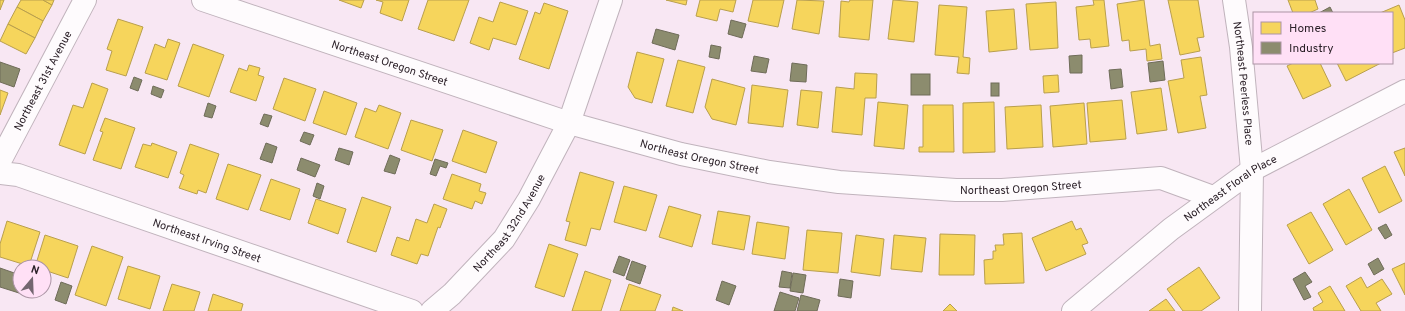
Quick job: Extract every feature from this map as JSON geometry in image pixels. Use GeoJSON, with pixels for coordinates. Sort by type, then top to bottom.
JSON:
{"type":"FeatureCollection","features":[{"type":"Feature","properties":{"kind":"street","name":"Northeast 31st Avenue"},"geometry":{"type":"LineString","coordinates":[[0,161],[85,0]]}},
{"type":"Feature","properties":{"kind":"street","name":"Northeast Oregon Street"},"geometry":{"type":"LineString","coordinates":[[204,0],[569,123],[681,154],[769,172],[839,182],[912,189],[1002,190],[1161,178],[1213,197]]}},
{"type":"Feature","properties":{"kind":"street","name":"Northeast 32nd Avenue"},"geometry":{"type":"LineString","coordinates":[[432,311],[452,294],[504,239],[536,187],[569,123],[611,0]]}},
{"type":"Feature","properties":{"kind":"street","name":"Northeast Peerless Place"},"geometry":{"type":"LineString","coordinates":[[1234,0],[1241,46],[1252,170],[1250,311]]}},
{"type":"Feature","properties":{"kind":"street","name":"Northeast Floral Place"},"geometry":{"type":"LineString","coordinates":[[1073,311],[1171,229],[1252,170],[1405,91]]}},
{"type":"Feature","properties":{"kind":"street","name":"Northeast Irving Street"},"geometry":{"type":"LineString","coordinates":[[0,173],[18,175],[412,311]]}},
{"type":"Feature","properties":{"kind":"building: Homes"},"geometry":{"type":"Polygon","coordinates":[[[0,0],[4,0],[0,10],[0,0]]]}},
{"type":"Feature","properties":{"kind":"building: Homes"},"geometry":{"type":"Polygon","coordinates":[[[21,0],[43,0],[52,5],[43,21],[17,7],[21,0]]]}},
{"type":"Feature","properties":{"kind":"building: Homes"},"geometry":{"type":"Polygon","coordinates":[[[43,0],[54,0],[52,5],[43,0]]]}},
{"type":"Feature","properties":{"kind":"building: Homes"},"geometry":{"type":"Polygon","coordinates":[[[339,0],[364,0],[361,8],[339,0]]]}},
{"type":"Feature","properties":{"kind":"building: Homes"},"geometry":{"type":"Polygon","coordinates":[[[376,0],[409,0],[402,21],[380,13],[383,2],[376,0]]]}},
{"type":"Feature","properties":{"kind":"building: Homes"},"geometry":{"type":"Polygon","coordinates":[[[428,0],[469,0],[454,41],[418,29],[428,0]]]}},
{"type":"Feature","properties":{"kind":"building: Homes"},"geometry":{"type":"Polygon","coordinates":[[[666,0],[687,0],[686,5],[666,0]]]}},
{"type":"Feature","properties":{"kind":"building: Homes"},"geometry":{"type":"Polygon","coordinates":[[[700,0],[736,0],[733,12],[720,9],[717,21],[696,16],[700,0]]]}},
{"type":"Feature","properties":{"kind":"building: Homes"},"geometry":{"type":"Polygon","coordinates":[[[753,0],[784,0],[778,27],[748,21],[753,0]]]}},
{"type":"Feature","properties":{"kind":"building: Homes"},"geometry":{"type":"Polygon","coordinates":[[[797,0],[824,1],[819,34],[792,29],[797,0]]]}},
{"type":"Feature","properties":{"kind":"building: Homes"},"geometry":{"type":"Polygon","coordinates":[[[850,0],[873,0],[869,40],[839,37],[841,1],[849,2],[850,0]]]}},
{"type":"Feature","properties":{"kind":"building: Homes"},"geometry":{"type":"Polygon","coordinates":[[[893,0],[918,2],[914,42],[888,39],[893,0]]]}},
{"type":"Feature","properties":{"kind":"building: Homes"},"geometry":{"type":"Polygon","coordinates":[[[1093,0],[1104,0],[1109,46],[1091,48],[1090,39],[1079,40],[1076,7],[1094,5],[1093,0]]]}},
{"type":"Feature","properties":{"kind":"building: Homes"},"geometry":{"type":"Polygon","coordinates":[[[1144,0],[1150,46],[1160,44],[1162,59],[1147,61],[1146,49],[1130,51],[1129,40],[1122,41],[1117,4],[1144,0]]]}},
{"type":"Feature","properties":{"kind":"building: Homes"},"geometry":{"type":"Polygon","coordinates":[[[1168,0],[1198,0],[1204,37],[1197,38],[1200,51],[1180,55],[1168,0]]]}},
{"type":"Feature","properties":{"kind":"building: Homes"},"geometry":{"type":"Polygon","coordinates":[[[1288,0],[1315,0],[1318,9],[1311,12],[1293,12],[1288,0]]]}},
{"type":"Feature","properties":{"kind":"building: Homes"},"geometry":{"type":"Polygon","coordinates":[[[500,2],[528,11],[516,45],[493,38],[489,50],[470,43],[479,17],[493,22],[500,2]]]}},
{"type":"Feature","properties":{"kind":"building: Homes"},"geometry":{"type":"Polygon","coordinates":[[[1056,2],[1058,48],[1030,50],[1026,4],[1056,2]]]}},
{"type":"Feature","properties":{"kind":"building: Homes"},"geometry":{"type":"Polygon","coordinates":[[[544,3],[568,11],[549,69],[519,59],[535,12],[540,14],[544,3]]]}},
{"type":"Feature","properties":{"kind":"building: Homes"},"geometry":{"type":"Polygon","coordinates":[[[939,5],[967,7],[963,57],[970,58],[969,74],[957,73],[959,57],[935,55],[939,5]]]}},
{"type":"Feature","properties":{"kind":"building: Homes"},"geometry":{"type":"Polygon","coordinates":[[[1399,5],[1405,20],[1405,48],[1393,53],[1393,12],[1382,12],[1399,5]]]}},
{"type":"Feature","properties":{"kind":"building: Homes"},"geometry":{"type":"Polygon","coordinates":[[[17,7],[43,21],[35,38],[8,24],[17,7]]]}},
{"type":"Feature","properties":{"kind":"building: Homes"},"geometry":{"type":"Polygon","coordinates":[[[1014,9],[1017,49],[989,52],[986,11],[1014,9]]]}},
{"type":"Feature","properties":{"kind":"building: Homes"},"geometry":{"type":"Polygon","coordinates":[[[118,19],[143,27],[126,76],[106,70],[112,51],[107,49],[118,19]]]}},
{"type":"Feature","properties":{"kind":"building: Homes"},"geometry":{"type":"Polygon","coordinates":[[[8,24],[35,38],[26,54],[0,41],[8,24]]]}},
{"type":"Feature","properties":{"kind":"building: Homes"},"geometry":{"type":"Polygon","coordinates":[[[168,39],[180,43],[167,80],[145,73],[155,44],[165,48],[168,39]]]}},
{"type":"Feature","properties":{"kind":"building: Homes"},"geometry":{"type":"Polygon","coordinates":[[[193,44],[224,55],[209,97],[178,86],[193,44]]]}},
{"type":"Feature","properties":{"kind":"building: Homes"},"geometry":{"type":"Polygon","coordinates":[[[637,52],[664,59],[652,103],[635,98],[628,87],[637,52]]]}},
{"type":"Feature","properties":{"kind":"building: Homes"},"geometry":{"type":"Polygon","coordinates":[[[1201,57],[1207,95],[1200,96],[1206,128],[1178,133],[1168,81],[1184,78],[1181,60],[1201,57]]]}},
{"type":"Feature","properties":{"kind":"building: Homes"},"geometry":{"type":"Polygon","coordinates":[[[678,60],[705,67],[693,113],[666,106],[678,60]]]}},
{"type":"Feature","properties":{"kind":"building: Homes"},"geometry":{"type":"Polygon","coordinates":[[[1291,64],[1320,64],[1331,86],[1303,99],[1287,66],[1291,64]]]}},
{"type":"Feature","properties":{"kind":"building: Homes"},"geometry":{"type":"Polygon","coordinates":[[[1338,64],[1379,64],[1346,81],[1338,64]]]}},
{"type":"Feature","properties":{"kind":"building: Homes"},"geometry":{"type":"Polygon","coordinates":[[[249,65],[260,68],[258,75],[264,77],[256,101],[230,92],[239,68],[247,71],[249,65]]]}},
{"type":"Feature","properties":{"kind":"building: Homes"},"geometry":{"type":"Polygon","coordinates":[[[855,73],[877,74],[876,98],[865,98],[862,135],[832,132],[836,87],[854,89],[855,73]]]}},
{"type":"Feature","properties":{"kind":"building: Homes"},"geometry":{"type":"Polygon","coordinates":[[[1058,75],[1059,92],[1044,93],[1043,76],[1058,75]]]}},
{"type":"Feature","properties":{"kind":"building: Homes"},"geometry":{"type":"Polygon","coordinates":[[[284,78],[316,89],[305,121],[273,109],[284,78]]]}},
{"type":"Feature","properties":{"kind":"building: Homes"},"geometry":{"type":"Polygon","coordinates":[[[712,79],[745,88],[736,125],[712,119],[705,107],[712,79]]]}},
{"type":"Feature","properties":{"kind":"building: Homes"},"geometry":{"type":"Polygon","coordinates":[[[92,83],[108,89],[85,154],[59,145],[73,105],[83,108],[92,83]]]}},
{"type":"Feature","properties":{"kind":"building: Homes"},"geometry":{"type":"Polygon","coordinates":[[[752,85],[788,90],[783,127],[748,123],[752,85]]]}},
{"type":"Feature","properties":{"kind":"building: Homes"},"geometry":{"type":"Polygon","coordinates":[[[1161,88],[1167,130],[1137,134],[1131,92],[1161,88]]]}},
{"type":"Feature","properties":{"kind":"building: Homes"},"geometry":{"type":"Polygon","coordinates":[[[0,90],[8,93],[0,115],[0,90]]]}},
{"type":"Feature","properties":{"kind":"building: Homes"},"geometry":{"type":"Polygon","coordinates":[[[801,90],[822,92],[818,128],[797,125],[801,90]]]}},
{"type":"Feature","properties":{"kind":"building: Homes"},"geometry":{"type":"Polygon","coordinates":[[[324,91],[357,103],[346,135],[313,123],[324,91]]]}},
{"type":"Feature","properties":{"kind":"building: Homes"},"geometry":{"type":"Polygon","coordinates":[[[1122,100],[1126,139],[1090,142],[1087,103],[1122,100]]]}},
{"type":"Feature","properties":{"kind":"building: Homes"},"geometry":{"type":"Polygon","coordinates":[[[878,102],[908,105],[904,149],[874,146],[878,102]]]}},
{"type":"Feature","properties":{"kind":"building: Homes"},"geometry":{"type":"Polygon","coordinates":[[[994,102],[995,152],[963,153],[963,103],[994,102]]]}},
{"type":"Feature","properties":{"kind":"building: Homes"},"geometry":{"type":"Polygon","coordinates":[[[1084,103],[1087,144],[1053,147],[1050,106],[1084,103]]]}},
{"type":"Feature","properties":{"kind":"building: Homes"},"geometry":{"type":"Polygon","coordinates":[[[379,105],[401,113],[388,149],[355,137],[365,108],[376,112],[379,105]]]}},
{"type":"Feature","properties":{"kind":"building: Homes"},"geometry":{"type":"Polygon","coordinates":[[[923,105],[953,105],[954,152],[919,152],[919,147],[923,147],[923,105]]]}},
{"type":"Feature","properties":{"kind":"building: Homes"},"geometry":{"type":"Polygon","coordinates":[[[1041,105],[1043,147],[1007,149],[1005,107],[1041,105]]]}},
{"type":"Feature","properties":{"kind":"building: Homes"},"geometry":{"type":"Polygon","coordinates":[[[105,118],[135,128],[121,169],[93,160],[103,132],[100,131],[105,118]]]}},
{"type":"Feature","properties":{"kind":"building: Homes"},"geometry":{"type":"Polygon","coordinates":[[[411,120],[443,130],[432,161],[401,150],[411,120]]]}},
{"type":"Feature","properties":{"kind":"building: Homes"},"geometry":{"type":"Polygon","coordinates":[[[463,130],[497,142],[486,173],[452,161],[463,130]]]}},
{"type":"Feature","properties":{"kind":"building: Homes"},"geometry":{"type":"Polygon","coordinates":[[[152,143],[177,152],[168,178],[135,167],[143,144],[151,146],[152,143]]]}},
{"type":"Feature","properties":{"kind":"building: Homes"},"geometry":{"type":"Polygon","coordinates":[[[190,144],[219,154],[206,193],[198,190],[197,194],[179,188],[184,175],[180,173],[190,144]]]}},
{"type":"Feature","properties":{"kind":"building: Homes"},"geometry":{"type":"Polygon","coordinates":[[[1405,148],[1405,176],[1394,152],[1405,148]]]}},
{"type":"Feature","properties":{"kind":"building: Homes"},"geometry":{"type":"Polygon","coordinates":[[[228,164],[261,175],[248,210],[216,199],[228,164]]]}},
{"type":"Feature","properties":{"kind":"building: Homes"},"geometry":{"type":"Polygon","coordinates":[[[1385,166],[1402,201],[1379,213],[1362,178],[1385,166]]]}},
{"type":"Feature","properties":{"kind":"building: Homes"},"geometry":{"type":"Polygon","coordinates":[[[580,172],[614,182],[600,230],[591,228],[586,246],[565,240],[570,222],[566,221],[580,172]]]}},
{"type":"Feature","properties":{"kind":"building: Homes"},"geometry":{"type":"Polygon","coordinates":[[[452,174],[481,184],[479,191],[486,193],[482,204],[475,201],[472,209],[443,199],[452,174]]]}},
{"type":"Feature","properties":{"kind":"building: Homes"},"geometry":{"type":"Polygon","coordinates":[[[271,179],[300,189],[290,220],[260,210],[271,179]]]}},
{"type":"Feature","properties":{"kind":"building: Homes"},"geometry":{"type":"Polygon","coordinates":[[[624,186],[657,195],[646,231],[614,222],[624,186]]]}},
{"type":"Feature","properties":{"kind":"building: Homes"},"geometry":{"type":"Polygon","coordinates":[[[1349,189],[1372,230],[1346,245],[1323,204],[1349,189]]]}},
{"type":"Feature","properties":{"kind":"building: Homes"},"geometry":{"type":"Polygon","coordinates":[[[362,197],[391,207],[376,252],[347,242],[362,197]]]}},
{"type":"Feature","properties":{"kind":"building: Homes"},"geometry":{"type":"Polygon","coordinates":[[[316,199],[346,209],[338,234],[308,223],[316,199]]]}},
{"type":"Feature","properties":{"kind":"building: Homes"},"geometry":{"type":"Polygon","coordinates":[[[434,204],[447,209],[440,228],[438,227],[428,256],[421,254],[417,264],[391,255],[397,237],[409,241],[416,219],[427,223],[434,204]]]}},
{"type":"Feature","properties":{"kind":"building: Homes"},"geometry":{"type":"Polygon","coordinates":[[[669,206],[701,215],[692,247],[659,237],[669,206]]]}},
{"type":"Feature","properties":{"kind":"building: Homes"},"geometry":{"type":"Polygon","coordinates":[[[718,211],[750,216],[744,250],[712,244],[718,211]]]}},
{"type":"Feature","properties":{"kind":"building: Homes"},"geometry":{"type":"Polygon","coordinates":[[[1311,212],[1333,250],[1309,264],[1287,225],[1311,212]]]}},
{"type":"Feature","properties":{"kind":"building: Homes"},"geometry":{"type":"Polygon","coordinates":[[[7,221],[40,232],[31,259],[12,259],[12,261],[0,257],[0,244],[7,221]]]}},
{"type":"Feature","properties":{"kind":"building: Homes"},"geometry":{"type":"Polygon","coordinates":[[[1072,221],[1076,230],[1081,228],[1088,243],[1082,245],[1086,254],[1046,271],[1032,238],[1072,221]]]}},
{"type":"Feature","properties":{"kind":"building: Homes"},"geometry":{"type":"Polygon","coordinates":[[[757,222],[789,227],[785,259],[752,254],[757,222]]]}},
{"type":"Feature","properties":{"kind":"building: Homes"},"geometry":{"type":"Polygon","coordinates":[[[807,230],[842,233],[838,273],[803,270],[807,230]]]}},
{"type":"Feature","properties":{"kind":"building: Homes"},"geometry":{"type":"Polygon","coordinates":[[[1022,233],[1024,283],[985,284],[984,260],[993,259],[993,251],[996,251],[995,245],[1004,245],[1003,234],[1022,233]]]}},
{"type":"Feature","properties":{"kind":"building: Homes"},"geometry":{"type":"Polygon","coordinates":[[[940,234],[975,235],[974,275],[939,275],[940,234]]]}},
{"type":"Feature","properties":{"kind":"building: Homes"},"geometry":{"type":"Polygon","coordinates":[[[45,235],[78,246],[68,278],[52,273],[52,259],[38,259],[45,235]]]}},
{"type":"Feature","properties":{"kind":"building: Homes"},"geometry":{"type":"Polygon","coordinates":[[[856,235],[884,239],[880,276],[851,272],[856,235]]]}},
{"type":"Feature","properties":{"kind":"building: Homes"},"geometry":{"type":"Polygon","coordinates":[[[894,235],[926,238],[922,272],[891,269],[894,235]]]}},
{"type":"Feature","properties":{"kind":"building: Homes"},"geometry":{"type":"Polygon","coordinates":[[[549,244],[578,254],[564,297],[535,287],[549,244]]]}},
{"type":"Feature","properties":{"kind":"building: Homes"},"geometry":{"type":"Polygon","coordinates":[[[92,246],[123,257],[106,306],[75,295],[92,246]]]}},
{"type":"Feature","properties":{"kind":"building: Homes"},"geometry":{"type":"Polygon","coordinates":[[[1405,263],[1405,295],[1392,269],[1405,263]]]}},
{"type":"Feature","properties":{"kind":"building: Homes"},"geometry":{"type":"Polygon","coordinates":[[[128,266],[160,276],[150,309],[118,299],[128,266]]]}},
{"type":"Feature","properties":{"kind":"building: Homes"},"geometry":{"type":"Polygon","coordinates":[[[1199,267],[1220,298],[1201,311],[1183,311],[1167,289],[1199,267]]]}},
{"type":"Feature","properties":{"kind":"building: Homes"},"geometry":{"type":"Polygon","coordinates":[[[585,271],[611,280],[601,311],[572,311],[585,271]]]}},
{"type":"Feature","properties":{"kind":"building: Homes"},"geometry":{"type":"Polygon","coordinates":[[[1361,277],[1367,288],[1382,279],[1392,294],[1376,303],[1381,311],[1361,311],[1346,286],[1361,277]]]}},
{"type":"Feature","properties":{"kind":"building: Homes"},"geometry":{"type":"Polygon","coordinates":[[[172,284],[200,292],[194,311],[163,311],[172,284]]]}},
{"type":"Feature","properties":{"kind":"building: Homes"},"geometry":{"type":"Polygon","coordinates":[[[629,284],[661,295],[655,311],[620,311],[629,284]]]}},
{"type":"Feature","properties":{"kind":"building: Homes"},"geometry":{"type":"Polygon","coordinates":[[[1330,286],[1345,311],[1314,311],[1313,308],[1323,302],[1318,293],[1330,286]]]}},
{"type":"Feature","properties":{"kind":"building: Homes"},"geometry":{"type":"Polygon","coordinates":[[[213,294],[243,304],[241,311],[208,311],[213,294]]]}},
{"type":"Feature","properties":{"kind":"building: Homes"},"geometry":{"type":"Polygon","coordinates":[[[1166,299],[1175,311],[1149,311],[1166,299]]]}},
{"type":"Feature","properties":{"kind":"building: Homes"},"geometry":{"type":"Polygon","coordinates":[[[950,304],[957,311],[943,311],[950,304]]]}},
{"type":"Feature","properties":{"kind":"building: Homes"},"geometry":{"type":"Polygon","coordinates":[[[673,307],[683,311],[672,311],[673,307]]]}},
{"type":"Feature","properties":{"kind":"building: Industry"},"geometry":{"type":"Polygon","coordinates":[[[1330,7],[1332,12],[1321,12],[1330,7]]]}},
{"type":"Feature","properties":{"kind":"building: Industry"},"geometry":{"type":"Polygon","coordinates":[[[731,20],[746,24],[742,38],[728,34],[731,20]]]}},
{"type":"Feature","properties":{"kind":"building: Industry"},"geometry":{"type":"Polygon","coordinates":[[[656,29],[679,35],[675,50],[652,43],[656,29]]]}},
{"type":"Feature","properties":{"kind":"building: Industry"},"geometry":{"type":"Polygon","coordinates":[[[711,45],[721,47],[719,59],[709,57],[711,45]]]}},
{"type":"Feature","properties":{"kind":"building: Industry"},"geometry":{"type":"Polygon","coordinates":[[[1082,55],[1082,73],[1070,73],[1069,56],[1082,55]]]}},
{"type":"Feature","properties":{"kind":"building: Industry"},"geometry":{"type":"Polygon","coordinates":[[[754,56],[769,59],[766,73],[751,71],[754,56]]]}},
{"type":"Feature","properties":{"kind":"building: Industry"},"geometry":{"type":"Polygon","coordinates":[[[1163,61],[1165,80],[1150,82],[1148,63],[1163,61]]]}},
{"type":"Feature","properties":{"kind":"building: Industry"},"geometry":{"type":"Polygon","coordinates":[[[0,62],[20,69],[14,87],[0,82],[0,62]]]}},
{"type":"Feature","properties":{"kind":"building: Industry"},"geometry":{"type":"Polygon","coordinates":[[[792,63],[807,65],[806,82],[790,81],[792,63]]]}},
{"type":"Feature","properties":{"kind":"building: Industry"},"geometry":{"type":"Polygon","coordinates":[[[1121,69],[1123,87],[1111,89],[1109,70],[1121,69]]]}},
{"type":"Feature","properties":{"kind":"building: Industry"},"geometry":{"type":"Polygon","coordinates":[[[911,74],[930,74],[930,95],[911,95],[911,74]]]}},
{"type":"Feature","properties":{"kind":"building: Industry"},"geometry":{"type":"Polygon","coordinates":[[[134,77],[142,80],[138,91],[130,88],[134,77]]]}},
{"type":"Feature","properties":{"kind":"building: Industry"},"geometry":{"type":"Polygon","coordinates":[[[991,83],[999,83],[999,96],[991,96],[991,83]]]}},
{"type":"Feature","properties":{"kind":"building: Industry"},"geometry":{"type":"Polygon","coordinates":[[[153,86],[164,90],[161,98],[151,94],[153,86]]]}},
{"type":"Feature","properties":{"kind":"building: Industry"},"geometry":{"type":"Polygon","coordinates":[[[208,103],[216,106],[212,118],[204,116],[208,103]]]}},
{"type":"Feature","properties":{"kind":"building: Industry"},"geometry":{"type":"Polygon","coordinates":[[[264,114],[272,116],[268,127],[260,124],[264,114]]]}},
{"type":"Feature","properties":{"kind":"building: Industry"},"geometry":{"type":"Polygon","coordinates":[[[304,132],[314,135],[310,145],[300,141],[304,132]]]}},
{"type":"Feature","properties":{"kind":"building: Industry"},"geometry":{"type":"Polygon","coordinates":[[[266,143],[277,147],[272,163],[260,159],[266,143]]]}},
{"type":"Feature","properties":{"kind":"building: Industry"},"geometry":{"type":"Polygon","coordinates":[[[339,148],[353,152],[349,165],[335,160],[339,148]]]}},
{"type":"Feature","properties":{"kind":"building: Industry"},"geometry":{"type":"Polygon","coordinates":[[[390,155],[400,159],[395,174],[384,171],[390,155]]]}},
{"type":"Feature","properties":{"kind":"building: Industry"},"geometry":{"type":"Polygon","coordinates":[[[301,158],[320,165],[315,177],[297,170],[301,158]]]}},
{"type":"Feature","properties":{"kind":"building: Industry"},"geometry":{"type":"Polygon","coordinates":[[[435,159],[448,163],[446,168],[440,166],[436,176],[430,174],[435,159]]]}},
{"type":"Feature","properties":{"kind":"building: Industry"},"geometry":{"type":"Polygon","coordinates":[[[317,183],[324,186],[320,199],[313,196],[317,183]]]}},
{"type":"Feature","properties":{"kind":"building: Industry"},"geometry":{"type":"Polygon","coordinates":[[[1386,224],[1392,235],[1385,239],[1378,228],[1386,224]]]}},
{"type":"Feature","properties":{"kind":"building: Industry"},"geometry":{"type":"Polygon","coordinates":[[[619,256],[630,260],[624,276],[613,272],[619,256]]]}},
{"type":"Feature","properties":{"kind":"building: Industry"},"geometry":{"type":"Polygon","coordinates":[[[1378,258],[1384,269],[1374,275],[1368,264],[1378,258]]]}},
{"type":"Feature","properties":{"kind":"building: Industry"},"geometry":{"type":"Polygon","coordinates":[[[632,261],[646,266],[640,284],[626,279],[632,261]]]}},
{"type":"Feature","properties":{"kind":"building: Industry"},"geometry":{"type":"Polygon","coordinates":[[[0,268],[12,272],[12,291],[0,287],[0,268]]]}},
{"type":"Feature","properties":{"kind":"building: Industry"},"geometry":{"type":"Polygon","coordinates":[[[782,271],[792,273],[790,288],[779,287],[782,271]]]}},
{"type":"Feature","properties":{"kind":"building: Industry"},"geometry":{"type":"Polygon","coordinates":[[[1305,272],[1312,282],[1305,286],[1311,297],[1304,300],[1293,279],[1305,272]]]}},
{"type":"Feature","properties":{"kind":"building: Industry"},"geometry":{"type":"Polygon","coordinates":[[[793,273],[806,275],[803,293],[790,291],[793,273]]]}},
{"type":"Feature","properties":{"kind":"building: Industry"},"geometry":{"type":"Polygon","coordinates":[[[840,279],[853,281],[851,298],[838,296],[840,279]]]}},
{"type":"Feature","properties":{"kind":"building: Industry"},"geometry":{"type":"Polygon","coordinates":[[[722,281],[736,286],[729,305],[716,300],[722,281]]]}},
{"type":"Feature","properties":{"kind":"building: Industry"},"geometry":{"type":"Polygon","coordinates":[[[61,282],[72,286],[66,304],[55,300],[61,282]]]}},
{"type":"Feature","properties":{"kind":"building: Industry"},"geometry":{"type":"Polygon","coordinates":[[[780,292],[799,298],[795,311],[774,311],[780,292]]]}},
{"type":"Feature","properties":{"kind":"building: Industry"},"geometry":{"type":"Polygon","coordinates":[[[801,295],[820,300],[817,311],[797,311],[801,295]]]}}]}
